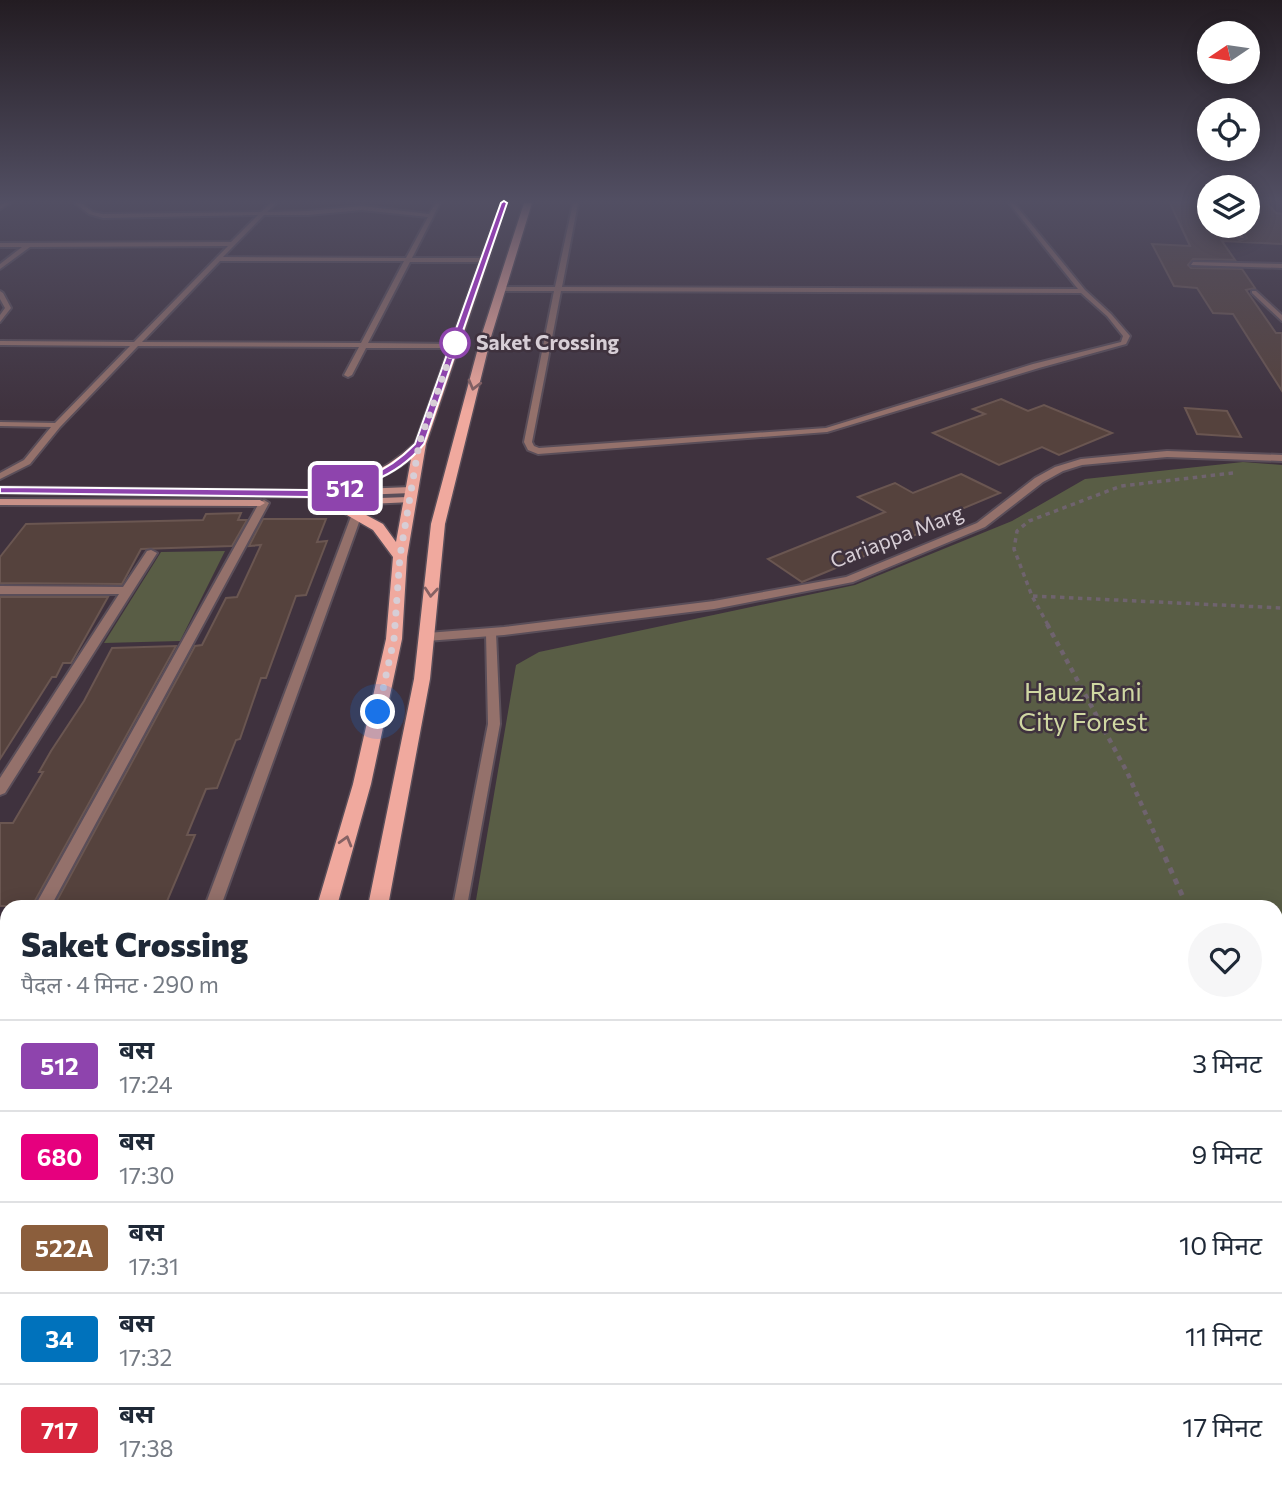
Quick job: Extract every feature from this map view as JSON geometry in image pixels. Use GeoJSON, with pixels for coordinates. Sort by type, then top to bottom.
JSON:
{"type":"FeatureCollection","features":[{"type":"Feature","properties":{"kind":"main road"},"geometry":{"type":"LineString","coordinates":[[379,900],[406,766],[427,637],[438,524],[482,272]]}},
{"type":"Feature","properties":{"kind":"main road"},"geometry":{"type":"LineString","coordinates":[[329,900],[362,784],[394,639],[400,556],[419,444],[454,345],[474,330],[500,289],[505,272]]}},
{"type":"Feature","properties":{"kind":"main road"},"geometry":{"type":"LineString","coordinates":[[309,494],[342,489],[380,476],[401,464],[419,444]]}},
{"type":"Feature","properties":{"kind":"main road"},"geometry":{"type":"LineString","coordinates":[[0,490],[410,495]]}},
{"type":"Feature","properties":{"kind":"main road"},"geometry":{"type":"LineString","coordinates":[[0,502],[333,503],[410,495]]}},
{"type":"Feature","properties":{"kind":"main road"},"geometry":{"type":"LineString","coordinates":[[333,503],[378,527],[400,556]]}},
{"type":"Feature","properties":{"kind":"street","name":"Cariappa Marg"},"geometry":{"type":"LineString","coordinates":[[427,637],[491,633],[714,606],[849,580],[981,524],[1039,480],[1059,469],[1081,462],[1167,454],[1282,457]]}},
{"type":"Feature","properties":{"kind":"street"},"geometry":{"type":"LineString","coordinates":[[46,900],[264,503]]}},
{"type":"Feature","properties":{"kind":"street"},"geometry":{"type":"LineString","coordinates":[[215,900],[357,514]]}},
{"type":"Feature","properties":{"kind":"street"},"geometry":{"type":"LineString","coordinates":[[0,790],[151,553]]}},
{"type":"Feature","properties":{"kind":"street"},"geometry":{"type":"LineString","coordinates":[[0,590],[126,592]]}},
{"type":"Feature","properties":{"kind":"lane"},"geometry":{"type":"LineString","coordinates":[[0,476],[27,462],[57,425],[206,272]]}},
{"type":"Feature","properties":{"kind":"lane"},"geometry":{"type":"LineString","coordinates":[[348,375],[401,272]]}},
{"type":"Feature","properties":{"kind":"lane"},"geometry":{"type":"LineString","coordinates":[[562,272],[528,442],[531,448],[538,451],[827,430],[1008,374],[1124,343],[1127,336],[1068,272]]}},
{"type":"Feature","properties":{"kind":"lane"},"geometry":{"type":"LineString","coordinates":[[500,289],[1083,291]]}},
{"type":"Feature","properties":{"kind":"lane"},"geometry":{"type":"LineString","coordinates":[[1254,292],[1282,319]]}},
{"type":"Feature","properties":{"kind":"lane"},"geometry":{"type":"LineString","coordinates":[[0,293],[8,308],[0,320]]}},
{"type":"Feature","properties":{"kind":"lane"},"geometry":{"type":"LineString","coordinates":[[0,342],[454,345]]}},
{"type":"Feature","properties":{"kind":"lane"},"geometry":{"type":"LineString","coordinates":[[0,424],[57,425]]}},
{"type":"Feature","properties":{"kind":"lane"},"geometry":{"type":"LineString","coordinates":[[461,900],[494,724],[491,633]]}},
{"type":"Feature","properties":{"kind":"path"},"geometry":{"type":"LineString","coordinates":[[1184,900],[1127,772],[1032,596],[1014,549],[1017,531],[1029,521],[1121,486],[1243,472]]}},
{"type":"Feature","properties":{"kind":"path"},"geometry":{"type":"LineString","coordinates":[[1032,596],[1282,608]]}},
{"type":"Feature","properties":{"kind":"green space","name":"Hauz Rani City Forest"},"geometry":{"type":"Polygon","coordinates":[[[1243,462],[1282,465],[1282,900],[476,900],[516,665],[539,652],[855,585],[1012,521],[1085,479],[1243,462]]]}},
{"type":"Feature","properties":{"kind":"green space"},"geometry":{"type":"Polygon","coordinates":[[[225,551],[180,641],[104,643],[161,552],[225,551]]]}},
{"type":"Feature","properties":{"kind":"building"},"geometry":{"type":"Polygon","coordinates":[[[1167,272],[1244,272],[1255,288],[1246,290],[1276,333],[1282,333],[1282,391],[1233,314],[1213,313],[1197,288],[1174,286],[1167,272]]]}},
{"type":"Feature","properties":{"kind":"building"},"geometry":{"type":"Polygon","coordinates":[[[1001,399],[1028,411],[1044,405],[1112,433],[1059,455],[1042,447],[999,465],[933,433],[985,414],[973,409],[1001,399]]]}},
{"type":"Feature","properties":{"kind":"building"},"geometry":{"type":"Polygon","coordinates":[[[1185,408],[1227,411],[1241,437],[1197,434],[1185,408]]]}},
{"type":"Feature","properties":{"kind":"building"},"geometry":{"type":"Polygon","coordinates":[[[961,474],[1000,493],[952,513],[956,515],[918,531],[920,533],[802,582],[768,559],[885,512],[858,497],[895,483],[913,493],[961,474]]]}},
{"type":"Feature","properties":{"kind":"building"},"geometry":{"type":"Polygon","coordinates":[[[241,513],[238,520],[247,520],[232,546],[141,549],[122,584],[0,583],[0,557],[26,524],[203,520],[206,514],[241,513]]]}},
{"type":"Feature","properties":{"kind":"building"},"geometry":{"type":"Polygon","coordinates":[[[263,519],[326,519],[317,542],[327,541],[306,595],[296,596],[266,678],[261,678],[240,739],[236,740],[217,788],[206,789],[187,835],[195,835],[168,900],[57,900],[195,646],[202,645],[226,598],[237,597],[261,545],[249,546],[263,519]]]}},
{"type":"Feature","properties":{"kind":"building"},"geometry":{"type":"Polygon","coordinates":[[[0,597],[108,597],[71,663],[63,663],[56,677],[52,677],[0,759],[0,597]]]}},
{"type":"Feature","properties":{"kind":"building"},"geometry":{"type":"Polygon","coordinates":[[[176,646],[35,900],[0,900],[0,823],[13,823],[43,772],[39,772],[84,701],[112,648],[176,646]]]}},
{"type":"Feature","properties":{"kind":"bus line","name":"512"},"geometry":{"type":"LineString","coordinates":[[0,490],[309,494],[372,480],[401,464],[419,444],[479,272]]}},
{"type":"Feature","properties":{"kind":"place","name":"Saket Crossing"},"geometry":{"type":"Point","coordinates":[455,343]}},
{"type":"Feature","properties":{"kind":"route"},"geometry":{"type":"LineString","coordinates":[[378,712],[394,639],[400,556],[419,444],[455,343]]}}]}
